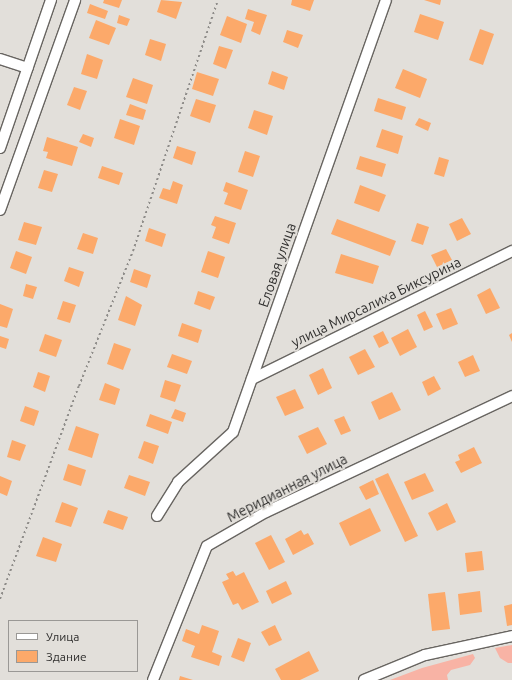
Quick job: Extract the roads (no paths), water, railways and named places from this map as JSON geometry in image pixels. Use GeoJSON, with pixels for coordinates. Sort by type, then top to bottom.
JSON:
{"type":"FeatureCollection","features":[{"type":"Feature","properties":{"kind":"street"},"geometry":{"type":"LineString","coordinates":[[0,148],[51,0]]}},
{"type":"Feature","properties":{"kind":"street"},"geometry":{"type":"LineString","coordinates":[[0,210],[75,0]]}},
{"type":"Feature","properties":{"kind":"street","name":"Еловая улица"},"geometry":{"type":"LineString","coordinates":[[157,516],[178,482],[234,432],[386,0]]}},
{"type":"Feature","properties":{"kind":"street"},"geometry":{"type":"LineString","coordinates":[[0,59],[28,68]]}},
{"type":"Feature","properties":{"kind":"street","name":"улица Мирсалиха Биксурина"},"geometry":{"type":"LineString","coordinates":[[252,379],[512,251]]}},
{"type":"Feature","properties":{"kind":"street","name":"Меридианная улица"},"geometry":{"type":"LineString","coordinates":[[153,680],[207,546],[266,512],[512,396]]}},
{"type":"Feature","properties":{"kind":"street"},"geometry":{"type":"LineString","coordinates":[[364,680],[425,655],[512,636]]}}]}
